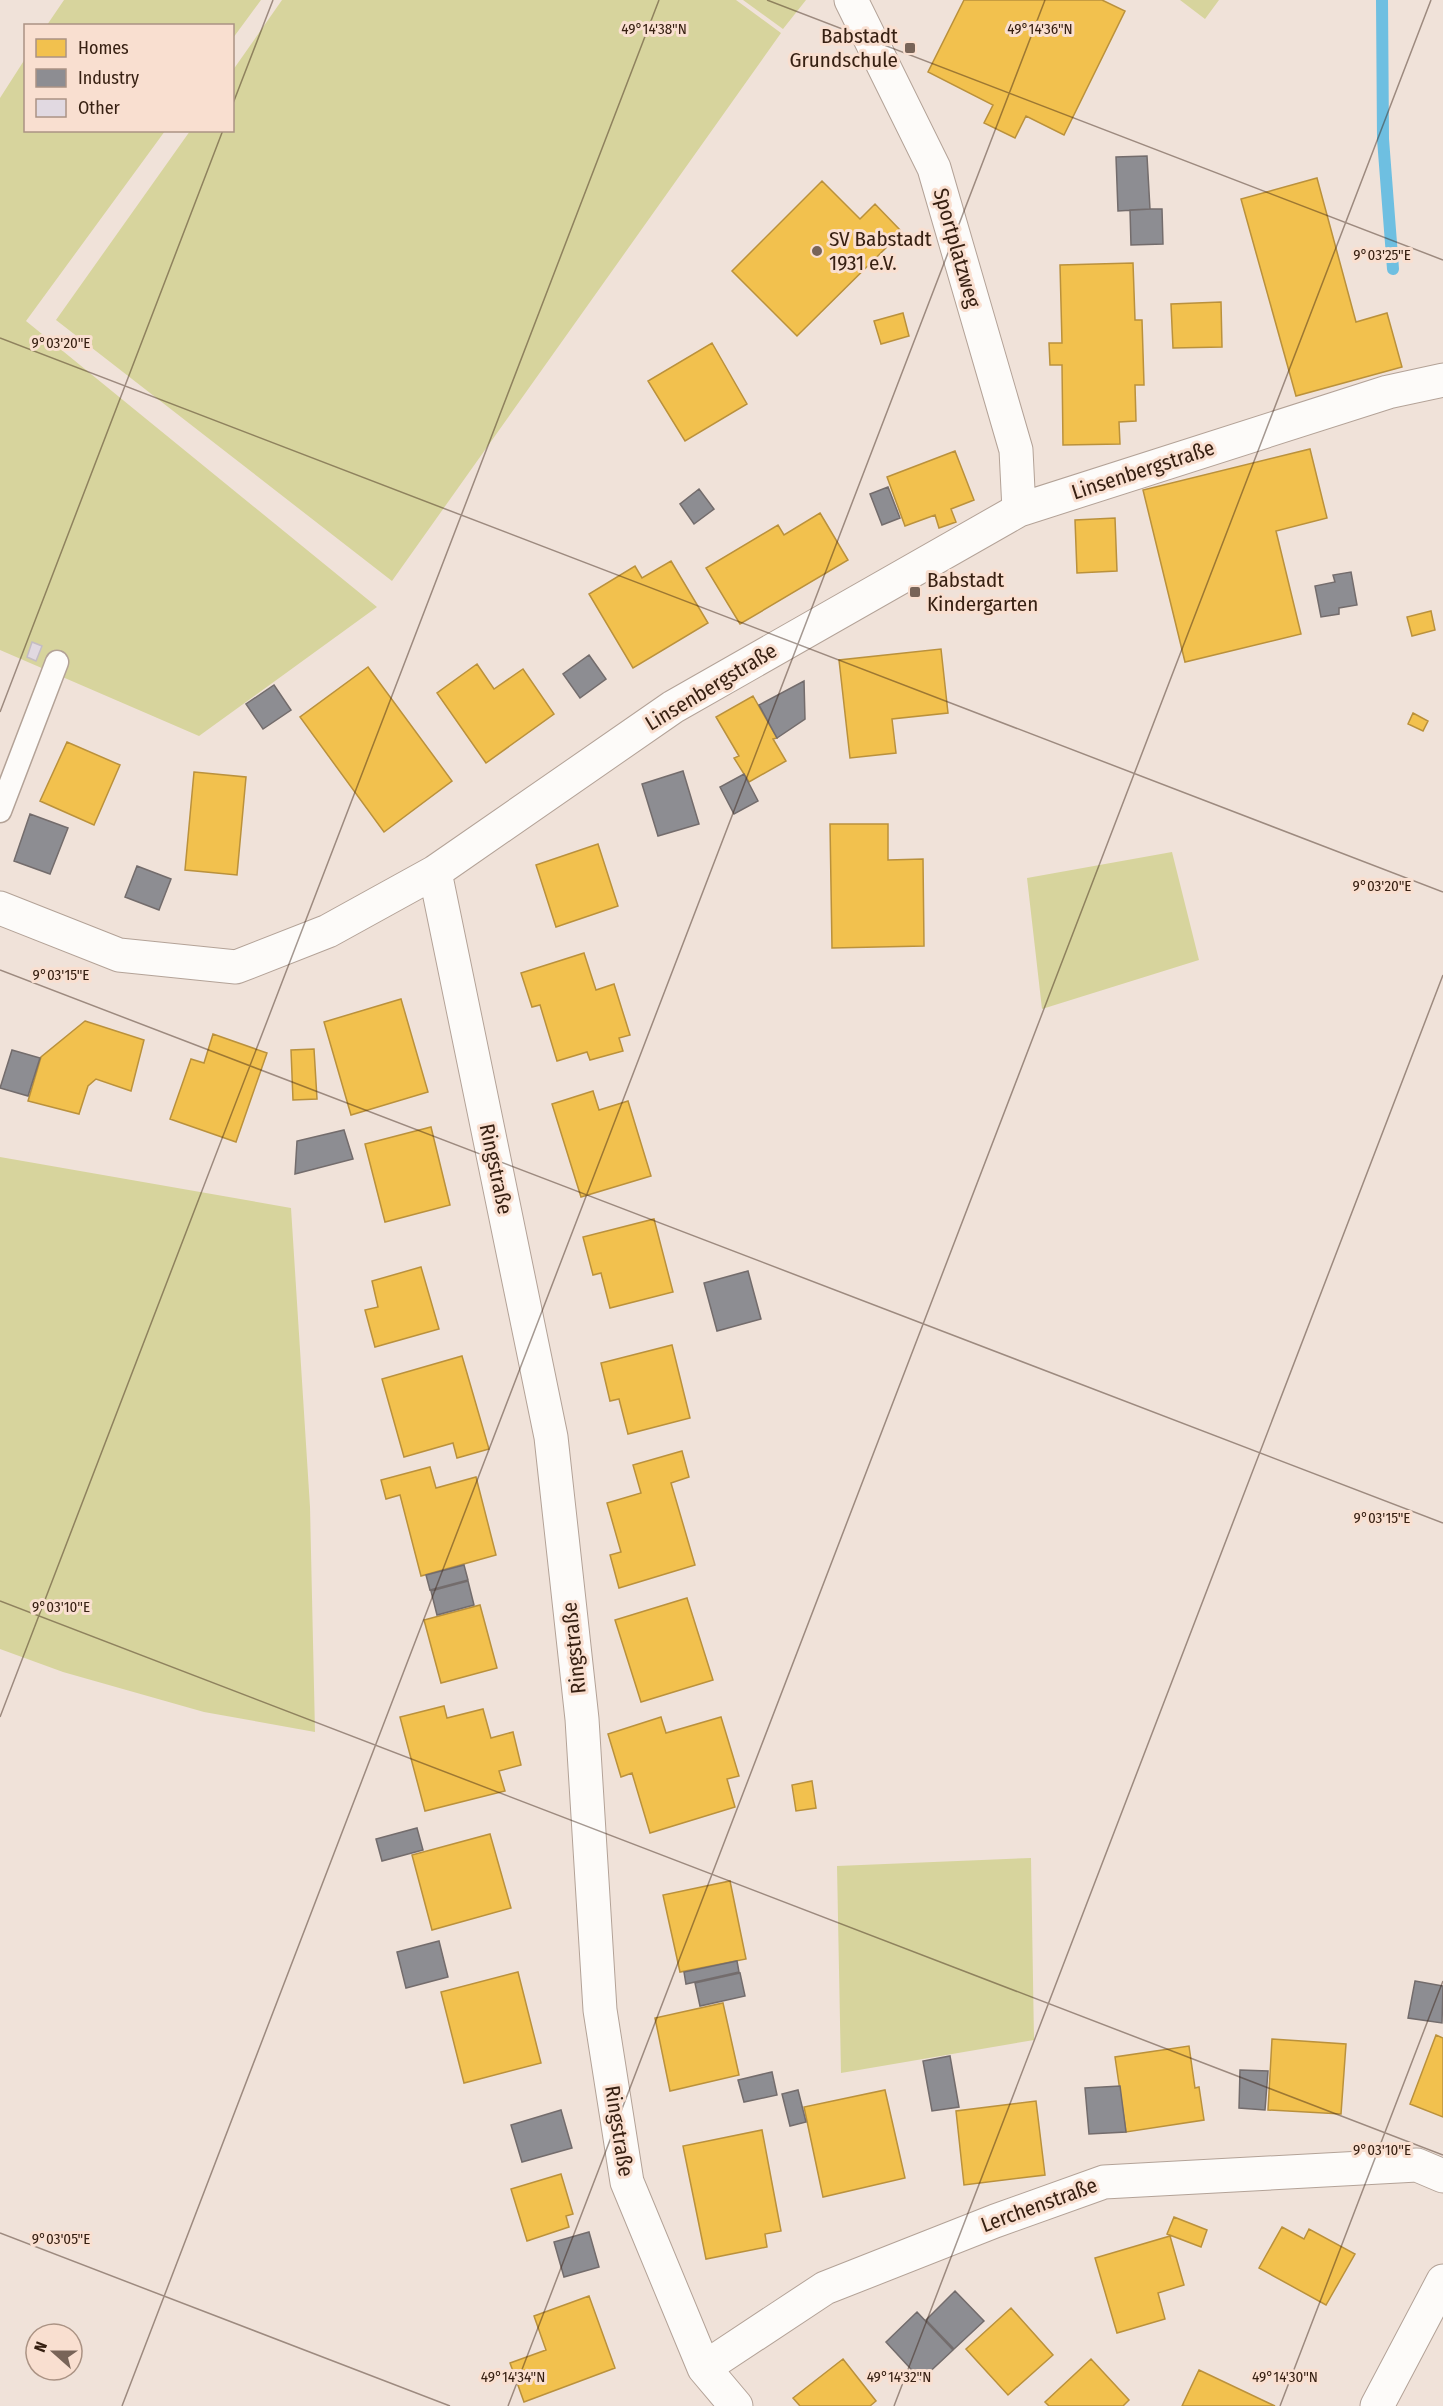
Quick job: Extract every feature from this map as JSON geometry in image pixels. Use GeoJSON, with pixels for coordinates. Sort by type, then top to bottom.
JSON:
{"type":"FeatureCollection","features":[{"type":"Feature","properties":{"kind":"street","name":"Sportplatzweg"},"geometry":{"type":"LineString","coordinates":[[851,0],[934,168],[1016,450],[1019,510]]}},
{"type":"Feature","properties":{"kind":"street","name":"Linsenbergstraße"},"geometry":{"type":"LineString","coordinates":[[0,908],[119,955],[236,967],[328,931],[435,872],[673,707],[1019,510],[1388,392],[1443,380]]}},
{"type":"Feature","properties":{"kind":"street","name":"Ringstraße"},"geometry":{"type":"LineString","coordinates":[[435,872],[551,1437],[582,1719],[600,2010],[627,2182],[704,2368],[736,2406]]}},
{"type":"Feature","properties":{"kind":"street","name":"Lerchenstraße"},"geometry":{"type":"LineString","coordinates":[[704,2368],[825,2288],[1104,2181],[1417,2164],[1443,2176]]}},
{"type":"Feature","properties":{"kind":"street"},"geometry":{"type":"LineString","coordinates":[[1377,2406],[1443,2281]]}},
{"type":"Feature","properties":{"kind":"lane"},"geometry":{"type":"LineString","coordinates":[[0,811],[57,662]]}},
{"type":"Feature","properties":{"kind":"shaded area"},"geometry":{"type":"Polygon","coordinates":[[[64,0],[261,0],[234,37],[234,24],[48,24],[64,0]]]}},
{"type":"Feature","properties":{"kind":"shaded area"},"geometry":{"type":"Polygon","coordinates":[[[282,0],[736,0],[781,33],[392,581],[56,320],[189,132],[234,132],[234,69],[282,0]]]}},
{"type":"Feature","properties":{"kind":"shaded area"},"geometry":{"type":"Polygon","coordinates":[[[743,0],[806,0],[783,29],[743,0]]]}},
{"type":"Feature","properties":{"kind":"shaded area"},"geometry":{"type":"Polygon","coordinates":[[[1180,0],[1219,0],[1205,19],[1180,0]]]}},
{"type":"Feature","properties":{"kind":"shaded area"},"geometry":{"type":"Polygon","coordinates":[[[24,61],[24,132],[164,132],[26,321],[377,607],[199,736],[0,650],[0,98],[24,61]]]}},
{"type":"Feature","properties":{"kind":"shaded area"},"geometry":{"type":"Polygon","coordinates":[[[1172,852],[1199,960],[1042,1009],[1027,878],[1172,852]]]}},
{"type":"Feature","properties":{"kind":"shaded area"},"geometry":{"type":"Polygon","coordinates":[[[0,1157],[291,1208],[310,1507],[315,1732],[204,1712],[63,1672],[0,1649],[0,1157]]]}},
{"type":"Feature","properties":{"kind":"shaded area"},"geometry":{"type":"Polygon","coordinates":[[[1031,1858],[1034,2040],[841,2073],[837,1866],[1031,1858]]]}},
{"type":"Feature","properties":{"kind":"building: Homes"},"geometry":{"type":"Polygon","coordinates":[[[964,0],[1102,0],[1125,11],[1064,135],[1026,116],[1015,138],[984,123],[993,105],[928,72],[964,0]]]}},
{"type":"Feature","properties":{"kind":"building: Homes"},"geometry":{"type":"Polygon","coordinates":[[[1317,178],[1356,322],[1387,313],[1402,367],[1296,396],[1241,199],[1317,178]]]}},
{"type":"Feature","properties":{"kind":"building: Homes","name":"SV Babstadt 1931 e.V."},"geometry":{"type":"Polygon","coordinates":[[[822,181],[860,219],[875,204],[902,232],[797,336],[732,271],[822,181]]]}},
{"type":"Feature","properties":{"kind":"building: Homes"},"geometry":{"type":"Polygon","coordinates":[[[1133,263],[1135,320],[1142,320],[1144,385],[1135,385],[1136,421],[1119,422],[1120,444],[1063,445],[1062,365],[1050,365],[1049,343],[1062,343],[1060,265],[1133,263]]]}},
{"type":"Feature","properties":{"kind":"building: Homes"},"geometry":{"type":"Polygon","coordinates":[[[1221,302],[1222,347],[1173,348],[1171,304],[1221,302]]]}},
{"type":"Feature","properties":{"kind":"building: Homes"},"geometry":{"type":"Polygon","coordinates":[[[903,313],[909,336],[881,344],[874,321],[903,313]]]}},
{"type":"Feature","properties":{"kind":"building: Homes"},"geometry":{"type":"Polygon","coordinates":[[[712,343],[747,404],[685,441],[648,381],[712,343]]]}},
{"type":"Feature","properties":{"kind":"building: Homes"},"geometry":{"type":"Polygon","coordinates":[[[1310,449],[1327,518],[1276,531],[1301,634],[1185,662],[1143,490],[1310,449]]]}},
{"type":"Feature","properties":{"kind":"building: Homes"},"geometry":{"type":"Polygon","coordinates":[[[955,451],[974,500],[951,509],[956,522],[939,528],[935,515],[905,526],[887,477],[955,451]]]}},
{"type":"Feature","properties":{"kind":"building: Homes"},"geometry":{"type":"Polygon","coordinates":[[[820,513],[848,560],[740,624],[706,568],[778,525],[784,535],[820,513]]]}},
{"type":"Feature","properties":{"kind":"building: Homes"},"geometry":{"type":"Polygon","coordinates":[[[1115,518],[1117,571],[1077,573],[1075,520],[1115,518]]]}},
{"type":"Feature","properties":{"kind":"building: Homes"},"geometry":{"type":"Polygon","coordinates":[[[671,561],[708,623],[633,668],[589,594],[635,566],[642,578],[671,561]]]}},
{"type":"Feature","properties":{"kind":"building: Homes"},"geometry":{"type":"Polygon","coordinates":[[[1431,611],[1435,630],[1412,636],[1407,617],[1431,611]]]}},
{"type":"Feature","properties":{"kind":"building: Homes"},"geometry":{"type":"Polygon","coordinates":[[[941,649],[948,713],[892,719],[896,753],[850,758],[839,660],[941,649]]]}},
{"type":"Feature","properties":{"kind":"building: Homes"},"geometry":{"type":"Polygon","coordinates":[[[477,664],[494,689],[523,669],[554,714],[486,763],[437,693],[477,664]]]}},
{"type":"Feature","properties":{"kind":"building: Homes"},"geometry":{"type":"Polygon","coordinates":[[[368,667],[452,781],[384,832],[300,717],[368,667]]]}},
{"type":"Feature","properties":{"kind":"building: Homes"},"geometry":{"type":"Polygon","coordinates":[[[753,696],[777,738],[773,739],[786,761],[749,782],[734,758],[739,756],[716,717],[753,696]]]}},
{"type":"Feature","properties":{"kind":"building: Homes"},"geometry":{"type":"Polygon","coordinates":[[[1413,713],[1428,721],[1423,731],[1408,724],[1413,713]]]}},
{"type":"Feature","properties":{"kind":"building: Homes"},"geometry":{"type":"Polygon","coordinates":[[[67,742],[120,765],[94,825],[40,801],[67,742]]]}},
{"type":"Feature","properties":{"kind":"building: Homes"},"geometry":{"type":"Polygon","coordinates":[[[194,772],[246,777],[237,875],[185,870],[194,772]]]}},
{"type":"Feature","properties":{"kind":"building: Homes"},"geometry":{"type":"Polygon","coordinates":[[[830,824],[888,824],[888,860],[923,859],[924,946],[832,948],[830,824]]]}},
{"type":"Feature","properties":{"kind":"building: Homes"},"geometry":{"type":"Polygon","coordinates":[[[598,844],[618,906],[556,927],[536,865],[598,844]]]}},
{"type":"Feature","properties":{"kind":"building: Homes"},"geometry":{"type":"Polygon","coordinates":[[[584,953],[596,990],[614,984],[630,1035],[619,1038],[623,1051],[590,1060],[587,1052],[557,1061],[540,1005],[532,1007],[521,973],[584,953]]]}},
{"type":"Feature","properties":{"kind":"building: Homes"},"geometry":{"type":"Polygon","coordinates":[[[401,999],[428,1092],[351,1115],[324,1022],[401,999]]]}},
{"type":"Feature","properties":{"kind":"building: Homes"},"geometry":{"type":"Polygon","coordinates":[[[85,1021],[144,1040],[131,1091],[96,1079],[88,1086],[79,1114],[28,1101],[41,1057],[85,1021]]]}},
{"type":"Feature","properties":{"kind":"building: Homes"},"geometry":{"type":"Polygon","coordinates":[[[213,1034],[267,1053],[236,1142],[170,1119],[191,1059],[204,1063],[213,1034]]]}},
{"type":"Feature","properties":{"kind":"building: Homes"},"geometry":{"type":"Polygon","coordinates":[[[314,1049],[317,1099],[293,1100],[291,1050],[314,1049]]]}},
{"type":"Feature","properties":{"kind":"building: Homes"},"geometry":{"type":"Polygon","coordinates":[[[593,1091],[599,1110],[628,1101],[651,1176],[581,1197],[552,1104],[593,1091]]]}},
{"type":"Feature","properties":{"kind":"building: Homes"},"geometry":{"type":"Polygon","coordinates":[[[431,1127],[450,1205],[385,1222],[365,1144],[431,1127]]]}},
{"type":"Feature","properties":{"kind":"building: Homes"},"geometry":{"type":"Polygon","coordinates":[[[654,1219],[673,1292],[610,1308],[601,1273],[593,1275],[583,1237],[654,1219]]]}},
{"type":"Feature","properties":{"kind":"building: Homes"},"geometry":{"type":"Polygon","coordinates":[[[421,1267],[439,1329],[375,1347],[365,1310],[378,1307],[372,1281],[421,1267]]]}},
{"type":"Feature","properties":{"kind":"building: Homes"},"geometry":{"type":"Polygon","coordinates":[[[672,1345],[690,1418],[628,1434],[619,1399],[610,1401],[601,1363],[672,1345]]]}},
{"type":"Feature","properties":{"kind":"building: Homes"},"geometry":{"type":"Polygon","coordinates":[[[462,1356],[489,1449],[457,1458],[453,1443],[404,1457],[382,1379],[462,1356]]]}},
{"type":"Feature","properties":{"kind":"building: Homes"},"geometry":{"type":"Polygon","coordinates":[[[682,1451],[689,1477],[671,1483],[695,1565],[619,1588],[610,1555],[621,1552],[607,1503],[641,1493],[633,1465],[682,1451]]]}},
{"type":"Feature","properties":{"kind":"building: Homes"},"geometry":{"type":"Polygon","coordinates":[[[430,1467],[436,1488],[476,1477],[496,1555],[421,1576],[400,1495],[386,1499],[381,1480],[430,1467]]]}},
{"type":"Feature","properties":{"kind":"building: Homes"},"geometry":{"type":"Polygon","coordinates":[[[687,1598],[713,1680],[641,1702],[615,1620],[687,1598]]]}},
{"type":"Feature","properties":{"kind":"building: Homes"},"geometry":{"type":"Polygon","coordinates":[[[480,1605],[497,1668],[441,1683],[424,1620],[480,1605]]]}},
{"type":"Feature","properties":{"kind":"building: Homes"},"geometry":{"type":"Polygon","coordinates":[[[444,1706],[447,1718],[483,1709],[491,1738],[513,1732],[521,1765],[499,1771],[505,1791],[425,1811],[400,1717],[444,1706]]]}},
{"type":"Feature","properties":{"kind":"building: Homes"},"geometry":{"type":"Polygon","coordinates":[[[661,1717],[666,1733],[721,1717],[739,1776],[727,1779],[735,1807],[650,1833],[632,1773],[621,1777],[608,1734],[661,1717]]]}},
{"type":"Feature","properties":{"kind":"building: Homes"},"geometry":{"type":"Polygon","coordinates":[[[812,1781],[816,1808],[796,1811],[792,1785],[812,1781]]]}},
{"type":"Feature","properties":{"kind":"building: Homes"},"geometry":{"type":"Polygon","coordinates":[[[490,1834],[511,1908],[432,1930],[412,1855],[490,1834]]]}},
{"type":"Feature","properties":{"kind":"building: Homes"},"geometry":{"type":"Polygon","coordinates":[[[730,1881],[746,1959],[680,1972],[663,1895],[730,1881]]]}},
{"type":"Feature","properties":{"kind":"building: Homes"},"geometry":{"type":"Polygon","coordinates":[[[518,1972],[541,2063],[464,2083],[441,1992],[518,1972]]]}},
{"type":"Feature","properties":{"kind":"building: Homes"},"geometry":{"type":"Polygon","coordinates":[[[723,2003],[739,2075],[670,2091],[655,2018],[723,2003]]]}},
{"type":"Feature","properties":{"kind":"building: Homes"},"geometry":{"type":"Polygon","coordinates":[[[1436,2035],[1443,2038],[1443,2117],[1410,2104],[1436,2035]]]}},
{"type":"Feature","properties":{"kind":"building: Homes"},"geometry":{"type":"Polygon","coordinates":[[[1272,2039],[1346,2044],[1341,2114],[1268,2110],[1272,2039]]]}},
{"type":"Feature","properties":{"kind":"building: Homes"},"geometry":{"type":"Polygon","coordinates":[[[1189,2046],[1195,2088],[1199,2087],[1204,2120],[1126,2132],[1115,2057],[1189,2046]]]}},
{"type":"Feature","properties":{"kind":"building: Homes"},"geometry":{"type":"Polygon","coordinates":[[[885,2090],[905,2178],[823,2197],[804,2107],[885,2090]]]}},
{"type":"Feature","properties":{"kind":"building: Homes"},"geometry":{"type":"Polygon","coordinates":[[[1036,2101],[1045,2175],[964,2185],[956,2111],[1036,2101]]]}},
{"type":"Feature","properties":{"kind":"building: Homes"},"geometry":{"type":"Polygon","coordinates":[[[762,2130],[781,2231],[765,2234],[767,2247],[706,2259],[683,2146],[762,2130]]]}},
{"type":"Feature","properties":{"kind":"building: Homes"},"geometry":{"type":"Polygon","coordinates":[[[561,2174],[573,2214],[566,2216],[569,2227],[527,2241],[511,2189],[561,2174]]]}},
{"type":"Feature","properties":{"kind":"building: Homes"},"geometry":{"type":"Polygon","coordinates":[[[1174,2217],[1207,2230],[1201,2247],[1167,2234],[1174,2217]]]}},
{"type":"Feature","properties":{"kind":"building: Homes"},"geometry":{"type":"Polygon","coordinates":[[[1282,2227],[1304,2239],[1309,2229],[1355,2254],[1326,2305],[1259,2268],[1282,2227]]]}},
{"type":"Feature","properties":{"kind":"building: Homes"},"geometry":{"type":"Polygon","coordinates":[[[1170,2236],[1184,2285],[1158,2293],[1165,2319],[1117,2333],[1095,2258],[1170,2236]]]}},
{"type":"Feature","properties":{"kind":"building: Homes"},"geometry":{"type":"Polygon","coordinates":[[[589,2296],[615,2368],[524,2402],[510,2363],[546,2350],[534,2316],[589,2296]]]}},
{"type":"Feature","properties":{"kind":"building: Homes"},"geometry":{"type":"Polygon","coordinates":[[[1011,2308],[1053,2355],[1008,2395],[966,2349],[1011,2308]]]}},
{"type":"Feature","properties":{"kind":"building: Homes"},"geometry":{"type":"Polygon","coordinates":[[[843,2359],[876,2401],[870,2406],[800,2406],[793,2398],[843,2359]]]}},
{"type":"Feature","properties":{"kind":"building: Homes"},"geometry":{"type":"Polygon","coordinates":[[[1091,2359],[1129,2400],[1123,2406],[1049,2406],[1045,2402],[1091,2359]]]}},
{"type":"Feature","properties":{"kind":"building: Homes"},"geometry":{"type":"Polygon","coordinates":[[[1199,2370],[1275,2406],[1182,2406],[1199,2370]]]}},
{"type":"Feature","properties":{"kind":"building: Industry"},"geometry":{"type":"Polygon","coordinates":[[[1147,156],[1150,209],[1118,211],[1116,157],[1147,156]]]}},
{"type":"Feature","properties":{"kind":"building: Industry"},"geometry":{"type":"Polygon","coordinates":[[[1162,209],[1163,244],[1131,245],[1130,210],[1162,209]]]}},
{"type":"Feature","properties":{"kind":"building: Industry"},"geometry":{"type":"Polygon","coordinates":[[[888,487],[900,518],[882,525],[870,494],[888,487]]]}},
{"type":"Feature","properties":{"kind":"building: Industry"},"geometry":{"type":"Polygon","coordinates":[[[699,489],[714,509],[694,524],[680,504],[699,489]]]}},
{"type":"Feature","properties":{"kind":"building: Industry"},"geometry":{"type":"Polygon","coordinates":[[[1351,572],[1357,605],[1339,608],[1339,614],[1321,617],[1315,586],[1335,582],[1333,575],[1351,572]]]}},
{"type":"Feature","properties":{"kind":"building: Industry"},"geometry":{"type":"Polygon","coordinates":[[[589,655],[606,679],[580,698],[563,674],[589,655]]]}},
{"type":"Feature","properties":{"kind":"building: Industry"},"geometry":{"type":"Polygon","coordinates":[[[804,681],[805,719],[777,738],[759,705],[804,681]]]}},
{"type":"Feature","properties":{"kind":"building: Industry"},"geometry":{"type":"Polygon","coordinates":[[[274,685],[291,710],[263,729],[246,704],[274,685]]]}},
{"type":"Feature","properties":{"kind":"building: Industry"},"geometry":{"type":"Polygon","coordinates":[[[683,771],[699,824],[658,836],[642,784],[683,771]]]}},
{"type":"Feature","properties":{"kind":"building: Industry"},"geometry":{"type":"Polygon","coordinates":[[[744,774],[758,801],[734,814],[720,787],[744,774]]]}},
{"type":"Feature","properties":{"kind":"building: Industry"},"geometry":{"type":"Polygon","coordinates":[[[30,814],[68,828],[50,874],[14,861],[30,814]]]}},
{"type":"Feature","properties":{"kind":"building: Industry"},"geometry":{"type":"Polygon","coordinates":[[[137,866],[171,879],[159,910],[125,897],[137,866]]]}},
{"type":"Feature","properties":{"kind":"building: Industry"},"geometry":{"type":"Polygon","coordinates":[[[12,1050],[40,1058],[28,1096],[0,1088],[12,1050]]]}},
{"type":"Feature","properties":{"kind":"building: Industry"},"geometry":{"type":"Polygon","coordinates":[[[344,1130],[353,1159],[295,1174],[297,1141],[344,1130]]]}},
{"type":"Feature","properties":{"kind":"building: Industry"},"geometry":{"type":"Polygon","coordinates":[[[748,1271],[761,1319],[717,1331],[704,1283],[748,1271]]]}},
{"type":"Feature","properties":{"kind":"building: Industry"},"geometry":{"type":"Polygon","coordinates":[[[464,1565],[468,1580],[430,1590],[426,1575],[464,1565]]]}},
{"type":"Feature","properties":{"kind":"building: Industry"},"geometry":{"type":"Polygon","coordinates":[[[468,1581],[474,1605],[437,1615],[431,1591],[468,1581]]]}},
{"type":"Feature","properties":{"kind":"building: Industry"},"geometry":{"type":"Polygon","coordinates":[[[417,1828],[423,1850],[382,1861],[376,1839],[417,1828]]]}},
{"type":"Feature","properties":{"kind":"building: Industry"},"geometry":{"type":"Polygon","coordinates":[[[439,1941],[448,1977],[406,1988],[397,1952],[439,1941]]]}},
{"type":"Feature","properties":{"kind":"building: Industry"},"geometry":{"type":"Polygon","coordinates":[[[737,1961],[739,1972],[686,1984],[684,1972],[737,1961]]]}},
{"type":"Feature","properties":{"kind":"building: Industry"},"geometry":{"type":"Polygon","coordinates":[[[740,1973],[745,1996],[700,2006],[695,1983],[740,1973]]]}},
{"type":"Feature","properties":{"kind":"building: Industry"},"geometry":{"type":"Polygon","coordinates":[[[1415,1981],[1443,1986],[1442,2023],[1408,2018],[1415,1981]]]}},
{"type":"Feature","properties":{"kind":"building: Industry"},"geometry":{"type":"Polygon","coordinates":[[[950,2056],[959,2107],[932,2111],[923,2061],[950,2056]]]}},
{"type":"Feature","properties":{"kind":"building: Industry"},"geometry":{"type":"Polygon","coordinates":[[[1240,2070],[1268,2071],[1265,2110],[1239,2108],[1240,2070]]]}},
{"type":"Feature","properties":{"kind":"building: Industry"},"geometry":{"type":"Polygon","coordinates":[[[772,2072],[777,2095],[744,2102],[738,2080],[772,2072]]]}},
{"type":"Feature","properties":{"kind":"building: Industry"},"geometry":{"type":"Polygon","coordinates":[[[1120,2086],[1126,2132],[1089,2134],[1085,2088],[1120,2086]]]}},
{"type":"Feature","properties":{"kind":"building: Industry"},"geometry":{"type":"Polygon","coordinates":[[[798,2090],[806,2122],[790,2126],[782,2094],[798,2090]]]}},
{"type":"Feature","properties":{"kind":"building: Industry"},"geometry":{"type":"Polygon","coordinates":[[[561,2110],[572,2148],[522,2162],[511,2125],[561,2110]]]}},
{"type":"Feature","properties":{"kind":"building: Industry"},"geometry":{"type":"Polygon","coordinates":[[[589,2232],[599,2267],[564,2277],[554,2242],[589,2232]]]}},
{"type":"Feature","properties":{"kind":"building: Industry"},"geometry":{"type":"Polygon","coordinates":[[[955,2291],[984,2321],[954,2349],[926,2320],[955,2291]]]}},
{"type":"Feature","properties":{"kind":"building: Industry"},"geometry":{"type":"Polygon","coordinates":[[[917,2312],[953,2350],[921,2380],[886,2342],[917,2312]]]}},
{"type":"Feature","properties":{"kind":"building: Other"},"geometry":{"type":"Polygon","coordinates":[[[32,642],[42,646],[36,661],[27,657],[32,642]]]}},
{"type":"Feature","properties":{"kind":"waterway"},"geometry":{"type":"LineString","coordinates":[[1382,0],[1383,139],[1393,269]]}},
{"type":"Feature","properties":{"kind":"place","name":"Babstadt Grundschule"},"geometry":{"type":"Point","coordinates":[910,48]}},
{"type":"Feature","properties":{"kind":"place","name":"SV Babstadt 1931 e.V."},"geometry":{"type":"Point","coordinates":[817,251]}},
{"type":"Feature","properties":{"kind":"place","name":"Babstadt Kindergarten"},"geometry":{"type":"Point","coordinates":[915,592]}}]}
